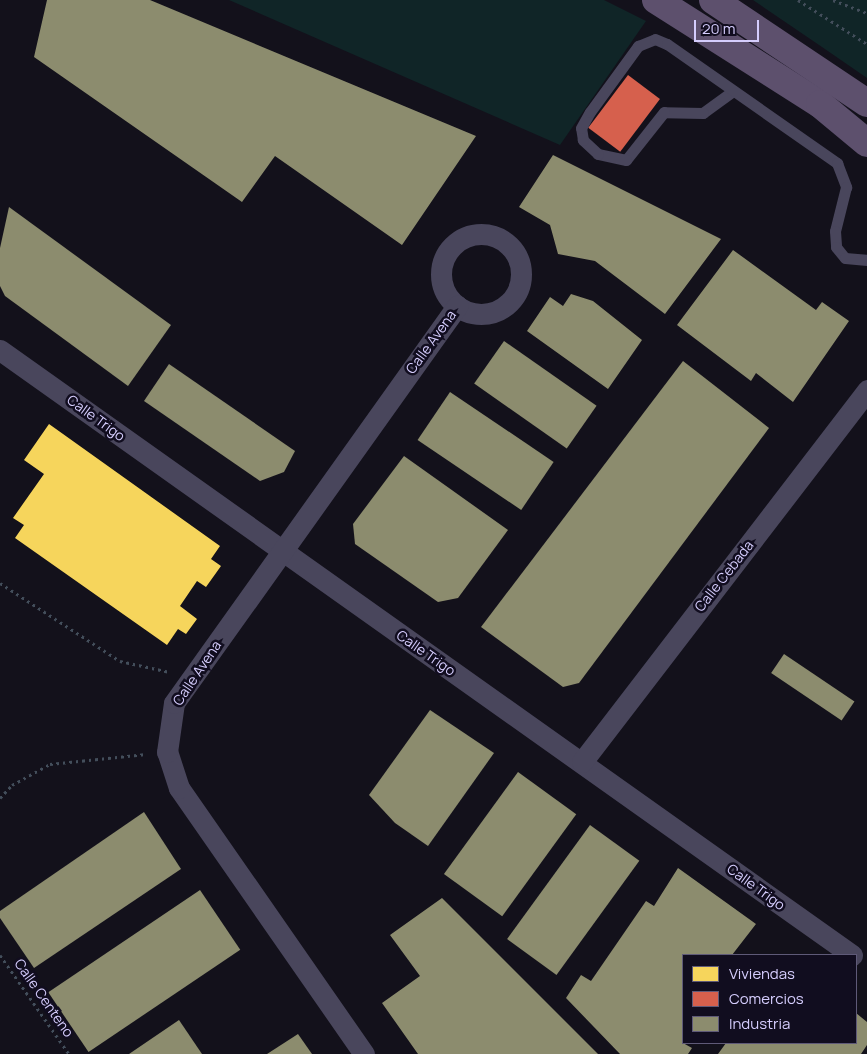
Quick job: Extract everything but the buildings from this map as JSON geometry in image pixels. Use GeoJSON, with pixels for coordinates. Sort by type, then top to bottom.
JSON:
{"type":"FeatureCollection","features":[{"type":"Feature","properties":{"kind":"main road"},"geometry":{"type":"LineString","coordinates":[[656,0],[820,104],[867,143]]}},
{"type":"Feature","properties":{"kind":"main road"},"geometry":{"type":"LineString","coordinates":[[713,0],[867,103]]}},
{"type":"Feature","properties":{"kind":"street","name":"Calle Avena"},"geometry":{"type":"LineString","coordinates":[[364,1054],[178,788],[167,752],[174,703],[457,306]]}},
{"type":"Feature","properties":{"kind":"street","name":"Calle Trigo"},"geometry":{"type":"LineString","coordinates":[[0,350],[851,954]]}},
{"type":"Feature","properties":{"kind":"street","name":"Calle Cebada"},"geometry":{"type":"LineString","coordinates":[[582,762],[867,390]]}},
{"type":"Feature","properties":{"kind":"lane"},"geometry":{"type":"LineString","coordinates":[[733,91],[703,113],[664,112],[626,160],[598,154],[584,140],[581,128],[590,112],[638,46],[646,41],[667,44],[837,162],[846,187],[835,232],[836,247],[844,258],[867,260]]}},
{"type":"Feature","properties":{"kind":"path"},"geometry":{"type":"LineString","coordinates":[[798,0],[867,44]]}},
{"type":"Feature","properties":{"kind":"path"},"geometry":{"type":"LineString","coordinates":[[833,0],[867,13]]}},
{"type":"Feature","properties":{"kind":"path"},"geometry":{"type":"LineString","coordinates":[[0,583],[120,661],[193,678]]}},
{"type":"Feature","properties":{"kind":"path"},"geometry":{"type":"LineString","coordinates":[[0,798],[12,785],[50,764],[167,752]]}},
{"type":"Feature","properties":{"kind":"path","name":"Calle Centeno"},"geometry":{"type":"LineString","coordinates":[[0,955],[69,1054]]}},
{"type":"Feature","properties":{"kind":"green space"},"geometry":{"type":"Polygon","coordinates":[[[229,0],[604,0],[646,21],[560,145],[229,0]]]}},
{"type":"Feature","properties":{"kind":"green space"},"geometry":{"type":"Polygon","coordinates":[[[753,0],[867,0],[867,78],[822,47],[753,0]]]}}]}
